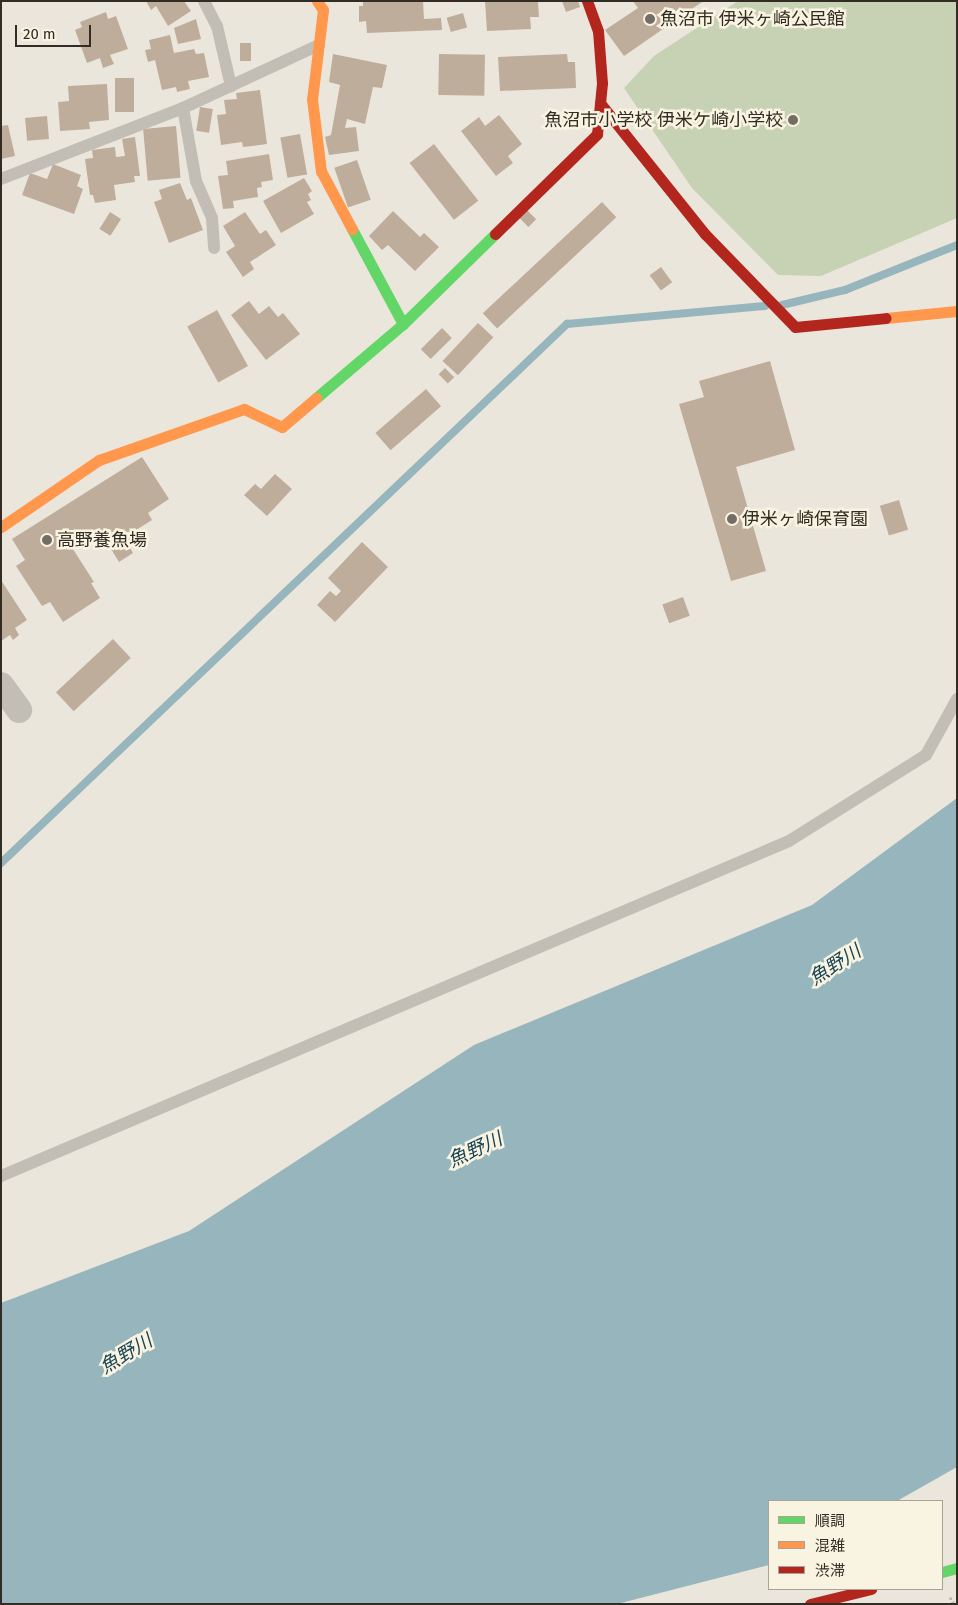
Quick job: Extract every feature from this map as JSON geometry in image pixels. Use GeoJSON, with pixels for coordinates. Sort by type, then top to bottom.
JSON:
{"type":"FeatureCollection","features":[{"type":"Feature","properties":{"kind":"street"},"geometry":{"type":"LineString","coordinates":[[317,1],[323,10],[312,100],[321,171],[403,324]]}},
{"type":"Feature","properties":{"kind":"street"},"geometry":{"type":"LineString","coordinates":[[1,528],[99,460],[244,410],[282,427],[403,324],[597,134],[602,83],[598,31],[588,1]]}},
{"type":"Feature","properties":{"kind":"street"},"geometry":{"type":"LineString","coordinates":[[600,103],[705,234],[795,327],[957,311]]}},
{"type":"Feature","properties":{"kind":"street"},"geometry":{"type":"LineString","coordinates":[[1,685],[19,710]]}},
{"type":"Feature","properties":{"kind":"street"},"geometry":{"type":"LineString","coordinates":[[943,1572],[957,1568]]}},
{"type":"Feature","properties":{"kind":"street"},"geometry":{"type":"LineString","coordinates":[[810,1604],[867,1590]]}},
{"type":"Feature","properties":{"kind":"lane"},"geometry":{"type":"LineString","coordinates":[[204,1],[217,26],[231,86]]}},
{"type":"Feature","properties":{"kind":"lane"},"geometry":{"type":"LineString","coordinates":[[1,180],[183,108],[319,45]]}},
{"type":"Feature","properties":{"kind":"lane"},"geometry":{"type":"LineString","coordinates":[[183,108],[196,181],[212,218],[214,248]]}},
{"type":"Feature","properties":{"kind":"lane"},"geometry":{"type":"LineString","coordinates":[[1,1176],[789,842],[926,755],[957,699]]}},
{"type":"Feature","properties":{"kind":"green space","name":"魚沼市小学校 伊米ケ崎小学校"},"geometry":{"type":"Polygon","coordinates":[[[738,1],[957,1],[957,218],[821,276],[778,275],[692,188],[624,88],[654,56],[738,1]]]}},
{"type":"Feature","properties":{"kind":"water","name":"魚野川"},"geometry":{"type":"Polygon","coordinates":[[[957,798],[957,1467],[899,1500],[768,1500],[768,1565],[617,1604],[1,1604],[1,1303],[189,1231],[474,1045],[812,905],[957,798]]]}},
{"type":"Feature","properties":{"kind":"building"},"geometry":{"type":"Polygon","coordinates":[[[146,1],[184,1],[191,11],[168,26],[156,6],[151,10],[146,1]]]}},
{"type":"Feature","properties":{"kind":"building"},"geometry":{"type":"Polygon","coordinates":[[[363,1],[423,1],[424,19],[441,18],[442,30],[367,33],[366,21],[359,22],[359,6],[363,6],[363,1]]]}},
{"type":"Feature","properties":{"kind":"building"},"geometry":{"type":"Polygon","coordinates":[[[485,1],[538,2],[539,17],[530,17],[531,29],[487,31],[485,1]]]}},
{"type":"Feature","properties":{"kind":"building"},"geometry":{"type":"Polygon","coordinates":[[[562,1],[578,1],[580,7],[566,12],[562,1]]]}},
{"type":"Feature","properties":{"kind":"building","name":"魚沼市 伊米ヶ崎公民館"},"geometry":{"type":"Polygon","coordinates":[[[633,1],[702,2],[624,56],[605,30],[638,8],[633,1]]]}},
{"type":"Feature","properties":{"kind":"building"},"geometry":{"type":"Polygon","coordinates":[[[106,12],[108,19],[116,16],[128,49],[110,55],[114,64],[103,68],[100,58],[87,63],[75,30],[82,27],[80,22],[106,12]]]}},
{"type":"Feature","properties":{"kind":"building"},"geometry":{"type":"Polygon","coordinates":[[[463,13],[467,27],[451,32],[447,18],[463,13]]]}},
{"type":"Feature","properties":{"kind":"building"},"geometry":{"type":"Polygon","coordinates":[[[196,19],[201,39],[178,44],[174,28],[196,19]]]}},
{"type":"Feature","properties":{"kind":"building"},"geometry":{"type":"Polygon","coordinates":[[[170,35],[174,53],[194,49],[196,54],[204,53],[209,77],[188,81],[190,89],[177,92],[176,87],[162,90],[155,60],[148,62],[145,50],[151,49],[149,40],[170,35]]]}},
{"type":"Feature","properties":{"kind":"building"},"geometry":{"type":"Polygon","coordinates":[[[240,43],[251,43],[251,61],[240,61],[240,43]]]}},
{"type":"Feature","properties":{"kind":"building"},"geometry":{"type":"Polygon","coordinates":[[[333,54],[387,65],[382,88],[373,87],[365,124],[347,119],[345,128],[356,127],[359,151],[329,155],[325,137],[331,135],[340,85],[329,82],[333,54]]]}},
{"type":"Feature","properties":{"kind":"building"},"geometry":{"type":"Polygon","coordinates":[[[439,54],[485,55],[484,96],[438,95],[439,54]]]}},
{"type":"Feature","properties":{"kind":"building"},"geometry":{"type":"Polygon","coordinates":[[[567,54],[568,62],[575,62],[576,88],[500,91],[498,57],[567,54]]]}},
{"type":"Feature","properties":{"kind":"building"},"geometry":{"type":"Polygon","coordinates":[[[115,78],[134,78],[134,112],[115,112],[115,78]]]}},
{"type":"Feature","properties":{"kind":"building"},"geometry":{"type":"Polygon","coordinates":[[[107,84],[109,120],[89,122],[90,129],[60,131],[58,102],[69,101],[68,86],[107,84]]]}},
{"type":"Feature","properties":{"kind":"building"},"geometry":{"type":"Polygon","coordinates":[[[260,90],[267,144],[243,147],[242,142],[221,145],[217,115],[226,114],[224,100],[237,99],[236,93],[260,90]]]}},
{"type":"Feature","properties":{"kind":"building"},"geometry":{"type":"Polygon","coordinates":[[[200,107],[213,109],[209,133],[196,131],[200,107]]]}},
{"type":"Feature","properties":{"kind":"building"},"geometry":{"type":"Polygon","coordinates":[[[499,115],[522,144],[508,156],[513,163],[496,176],[461,131],[479,117],[485,126],[499,115]]]}},
{"type":"Feature","properties":{"kind":"building"},"geometry":{"type":"Polygon","coordinates":[[[47,116],[49,139],[27,141],[25,118],[47,116]]]}},
{"type":"Feature","properties":{"kind":"building"},"geometry":{"type":"Polygon","coordinates":[[[8,125],[15,156],[1,159],[1,126],[8,125]]]}},
{"type":"Feature","properties":{"kind":"building"},"geometry":{"type":"Polygon","coordinates":[[[176,126],[181,178],[148,181],[143,129],[176,126]]]}},
{"type":"Feature","properties":{"kind":"building"},"geometry":{"type":"Polygon","coordinates":[[[300,134],[307,174],[287,178],[280,137],[300,134]]]}},
{"type":"Feature","properties":{"kind":"building"},"geometry":{"type":"Polygon","coordinates":[[[135,137],[140,176],[134,176],[135,182],[114,185],[116,200],[95,203],[93,195],[90,195],[85,159],[93,158],[92,150],[115,147],[116,157],[125,156],[122,139],[135,137]]]}},
{"type":"Feature","properties":{"kind":"building"},"geometry":{"type":"Polygon","coordinates":[[[434,144],[478,201],[454,220],[410,163],[434,144]]]}},
{"type":"Feature","properties":{"kind":"building"},"geometry":{"type":"Polygon","coordinates":[[[269,154],[273,180],[261,182],[262,187],[257,188],[258,197],[233,201],[234,208],[223,209],[218,176],[228,175],[226,161],[269,154]]]}},
{"type":"Feature","properties":{"kind":"building"},"geometry":{"type":"Polygon","coordinates":[[[357,160],[371,200],[348,208],[334,168],[357,160]]]}},
{"type":"Feature","properties":{"kind":"building"},"geometry":{"type":"Polygon","coordinates":[[[53,164],[81,175],[77,186],[83,189],[74,214],[22,195],[30,173],[47,179],[53,164]]]}},
{"type":"Feature","properties":{"kind":"building"},"geometry":{"type":"Polygon","coordinates":[[[304,178],[312,191],[308,194],[311,200],[307,202],[314,214],[281,233],[263,201],[304,178]]]}},
{"type":"Feature","properties":{"kind":"building"},"geometry":{"type":"Polygon","coordinates":[[[180,183],[187,200],[191,198],[203,230],[169,243],[154,202],[162,199],[159,190],[180,183]]]}},
{"type":"Feature","properties":{"kind":"building"},"geometry":{"type":"Polygon","coordinates":[[[602,202],[616,217],[497,329],[483,313],[602,202]]]}},
{"type":"Feature","properties":{"kind":"building"},"geometry":{"type":"Polygon","coordinates":[[[527,210],[536,219],[528,227],[519,218],[527,210]]]}},
{"type":"Feature","properties":{"kind":"building"},"geometry":{"type":"Polygon","coordinates":[[[393,211],[420,237],[424,233],[439,247],[415,271],[388,245],[382,250],[369,236],[393,211]]]}},
{"type":"Feature","properties":{"kind":"building"},"geometry":{"type":"Polygon","coordinates":[[[110,212],[121,219],[110,236],[99,229],[110,212]]]}},
{"type":"Feature","properties":{"kind":"building"},"geometry":{"type":"Polygon","coordinates":[[[245,212],[260,234],[266,230],[276,245],[250,262],[254,269],[243,277],[226,252],[235,246],[223,226],[245,212]]]}},
{"type":"Feature","properties":{"kind":"building"},"geometry":{"type":"Polygon","coordinates":[[[661,267],[672,282],[661,291],[650,275],[661,267]]]}},
{"type":"Feature","properties":{"kind":"building"},"geometry":{"type":"Polygon","coordinates":[[[249,301],[259,314],[269,306],[278,317],[283,313],[300,334],[266,360],[231,315],[249,301]]]}},
{"type":"Feature","properties":{"kind":"building"},"geometry":{"type":"Polygon","coordinates":[[[217,310],[248,366],[218,382],[187,326],[217,310]]]}},
{"type":"Feature","properties":{"kind":"building"},"geometry":{"type":"Polygon","coordinates":[[[478,323],[493,337],[458,375],[443,361],[478,323]]]}},
{"type":"Feature","properties":{"kind":"building"},"geometry":{"type":"Polygon","coordinates":[[[442,328],[452,338],[431,359],[421,349],[442,328]]]}},
{"type":"Feature","properties":{"kind":"building","name":"伊米ヶ崎保育園"},"geometry":{"type":"Polygon","coordinates":[[[770,361],[795,450],[736,467],[766,571],[731,581],[679,404],[704,397],[699,381],[770,361]]]}},
{"type":"Feature","properties":{"kind":"building"},"geometry":{"type":"Polygon","coordinates":[[[445,368],[454,377],[448,384],[439,374],[445,368]]]}},
{"type":"Feature","properties":{"kind":"building"},"geometry":{"type":"Polygon","coordinates":[[[426,389],[441,406],[391,450],[375,433],[426,389]]]}},
{"type":"Feature","properties":{"kind":"building","name":"高野養魚場"},"geometry":{"type":"Polygon","coordinates":[[[142,457],[169,499],[148,513],[152,520],[136,530],[139,536],[128,544],[133,553],[119,562],[106,541],[97,547],[89,535],[71,546],[94,582],[91,583],[100,598],[63,622],[50,602],[42,606],[16,566],[25,560],[12,539],[142,457]]]}},
{"type":"Feature","properties":{"kind":"building"},"geometry":{"type":"Polygon","coordinates":[[[275,474],[292,489],[267,516],[244,495],[255,484],[261,489],[275,474]]]}},
{"type":"Feature","properties":{"kind":"building"},"geometry":{"type":"Polygon","coordinates":[[[899,500],[908,530],[889,535],[880,506],[899,500]]]}},
{"type":"Feature","properties":{"kind":"building"},"geometry":{"type":"Polygon","coordinates":[[[362,542],[388,567],[335,622],[317,605],[330,591],[336,596],[341,591],[328,578],[362,542]]]}},
{"type":"Feature","properties":{"kind":"building"},"geometry":{"type":"Polygon","coordinates":[[[1,580],[27,620],[15,628],[19,635],[13,640],[10,635],[1,641],[1,580]]]}},
{"type":"Feature","properties":{"kind":"building"},"geometry":{"type":"Polygon","coordinates":[[[683,597],[690,616],[669,623],[662,605],[683,597]]]}},
{"type":"Feature","properties":{"kind":"building"},"geometry":{"type":"Polygon","coordinates":[[[113,639],[131,658],[74,711],[56,692],[113,639]]]}},
{"type":"Feature","properties":{"kind":"waterway"},"geometry":{"type":"LineString","coordinates":[[782,305],[845,290],[957,245]]}},
{"type":"Feature","properties":{"kind":"waterway"},"geometry":{"type":"LineString","coordinates":[[1,863],[567,324],[765,306]]}},
{"type":"Feature","properties":{"kind":"traffic: fast"},"geometry":{"type":"LineString","coordinates":[[352,229],[403,324]]}},
{"type":"Feature","properties":{"kind":"traffic: fast"},"geometry":{"type":"LineString","coordinates":[[316,398],[403,324],[495,234]]}},
{"type":"Feature","properties":{"kind":"traffic: fast"},"geometry":{"type":"LineString","coordinates":[[943,1572],[957,1568]]}},
{"type":"Feature","properties":{"kind":"traffic: slow"},"geometry":{"type":"LineString","coordinates":[[317,1],[323,10],[312,99],[321,171],[352,229]]}},
{"type":"Feature","properties":{"kind":"traffic: slow"},"geometry":{"type":"LineString","coordinates":[[886,318],[957,311]]}},
{"type":"Feature","properties":{"kind":"traffic: slow"},"geometry":{"type":"LineString","coordinates":[[1,527],[99,460],[244,409],[282,427],[316,398]]}},
{"type":"Feature","properties":{"kind":"traffic: jam"},"geometry":{"type":"LineString","coordinates":[[495,234],[597,134],[602,83],[598,31],[587,1]]}},
{"type":"Feature","properties":{"kind":"traffic: jam"},"geometry":{"type":"LineString","coordinates":[[600,103],[705,234],[795,327],[886,318]]}},
{"type":"Feature","properties":{"kind":"traffic: jam"},"geometry":{"type":"LineString","coordinates":[[810,1604],[867,1590]]}},
{"type":"Feature","properties":{"kind":"place","name":"魚沼市 伊米ヶ崎公民館"},"geometry":{"type":"Point","coordinates":[650,19]}},
{"type":"Feature","properties":{"kind":"place","name":"魚沼市小学校 伊米ケ崎小学校"},"geometry":{"type":"Point","coordinates":[793,120]}},
{"type":"Feature","properties":{"kind":"place","name":"伊米ヶ崎保育園"},"geometry":{"type":"Point","coordinates":[732,519]}},
{"type":"Feature","properties":{"kind":"place","name":"高野養魚場"},"geometry":{"type":"Point","coordinates":[47,540]}}]}
